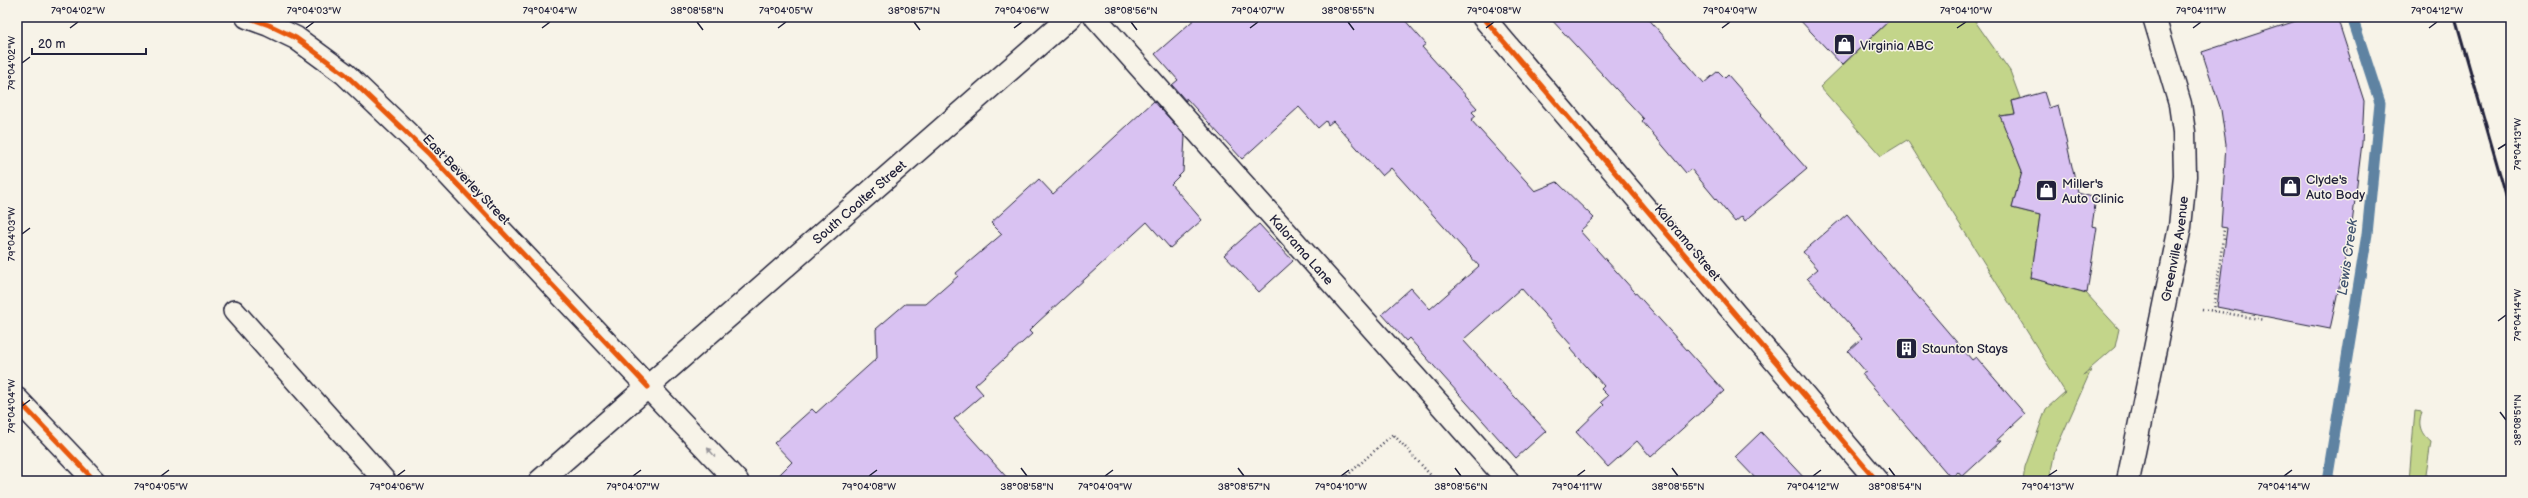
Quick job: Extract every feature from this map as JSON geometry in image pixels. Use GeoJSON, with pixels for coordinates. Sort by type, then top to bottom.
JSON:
{"type":"FeatureCollection","features":[{"type":"Feature","properties":{"kind":"main road","name":"East Beverley Street"},"geometry":{"type":"LineString","coordinates":[[246,17],[296,38],[345,74],[428,154],[737,481]]}},
{"type":"Feature","properties":{"kind":"main road","name":"South Coalter Street"},"geometry":{"type":"LineString","coordinates":[[540,481],[1070,17]]}},
{"type":"Feature","properties":{"kind":"main road","name":"Kalorama Street"},"geometry":{"type":"LineString","coordinates":[[1483,17],[1877,481]]}},
{"type":"Feature","properties":{"kind":"main road","name":"Greenville Avenue"},"geometry":{"type":"LineString","coordinates":[[2132,481],[2180,227],[2185,176],[2184,132],[2180,104],[2154,17]]}},
{"type":"Feature","properties":{"kind":"main road"},"geometry":{"type":"LineString","coordinates":[[17,399],[95,481]]}},
{"type":"Feature","properties":{"kind":"lane","name":"Kalorama Lane"},"geometry":{"type":"LineString","coordinates":[[1095,17],[1508,481]]}},
{"type":"Feature","properties":{"kind":"lane"},"geometry":{"type":"LineString","coordinates":[[234,311],[385,481]]}},
{"type":"Feature","properties":{"kind":"path"},"geometry":{"type":"LineString","coordinates":[[1801,21],[1804,17]]}},
{"type":"Feature","properties":{"kind":"path"},"geometry":{"type":"LineString","coordinates":[[2214,311],[2224,229]]}},
{"type":"Feature","properties":{"kind":"path"},"geometry":{"type":"LineString","coordinates":[[2202,309],[2264,320]]}},
{"type":"Feature","properties":{"kind":"path"},"geometry":{"type":"LineString","coordinates":[[1340,481],[1393,434],[1436,481]]}},
{"type":"Feature","properties":{"kind":"green space"},"geometry":{"type":"Polygon","coordinates":[[[1893,17],[1972,17],[2010,71],[2020,98],[2012,101],[2015,114],[2001,116],[2022,171],[2012,208],[2040,215],[2031,278],[2086,293],[2119,329],[2115,347],[2083,375],[2091,370],[2055,451],[2049,481],[2023,481],[2025,467],[2046,409],[2065,392],[1907,140],[1881,156],[1820,87],[1893,17]]]}},
{"type":"Feature","properties":{"kind":"green space"},"geometry":{"type":"Polygon","coordinates":[[[2415,411],[2422,412],[2420,421],[2421,429],[2431,442],[2425,481],[2409,480],[2415,411]]]}},
{"type":"Feature","properties":{"kind":"building"},"geometry":{"type":"Polygon","coordinates":[[[1197,17],[1402,17],[1426,44],[1422,47],[1477,108],[1472,112],[1476,116],[1471,120],[1535,191],[1557,182],[1594,218],[1580,231],[1724,391],[1651,457],[1637,441],[1608,467],[1576,432],[1604,405],[1601,402],[1608,396],[1601,389],[1604,386],[1570,348],[1572,346],[1521,288],[1463,340],[1546,431],[1516,458],[1409,338],[1406,341],[1382,314],[1411,288],[1430,309],[1479,266],[1391,168],[1382,176],[1333,121],[1328,125],[1326,121],[1318,128],[1299,107],[1242,159],[1186,98],[1186,101],[1172,85],[1178,80],[1155,54],[1197,17]]]}},
{"type":"Feature","properties":{"kind":"building"},"geometry":{"type":"Polygon","coordinates":[[[1549,17],[1647,17],[1704,83],[1718,71],[1725,78],[1728,75],[1762,114],[1760,116],[1807,169],[1745,221],[1742,216],[1735,222],[1691,169],[1686,173],[1642,121],[1644,119],[1549,17]]]}},
{"type":"Feature","properties":{"kind":"building","name":"Virginia ABC"},"geometry":{"type":"Polygon","coordinates":[[[1797,17],[1893,17],[1842,65],[1797,17]]]}},
{"type":"Feature","properties":{"kind":"building"},"geometry":{"type":"Polygon","coordinates":[[[2308,17],[2337,17],[2364,101],[2362,143],[2351,232],[2330,329],[2217,307],[2227,228],[2221,227],[2226,144],[2221,110],[2202,52],[2308,17]]]}},
{"type":"Feature","properties":{"kind":"building","name":"Miller's Auto Clinic"},"geometry":{"type":"Polygon","coordinates":[[[2044,92],[2049,108],[2058,105],[2078,193],[2096,198],[2092,226],[2097,227],[2087,293],[2031,278],[2040,215],[2012,208],[2022,171],[2000,116],[2015,114],[2012,101],[2044,92]]]}},
{"type":"Feature","properties":{"kind":"building"},"geometry":{"type":"Polygon","coordinates":[[[1154,101],[1185,136],[1183,172],[1171,184],[1202,220],[1170,248],[1147,222],[1037,323],[1029,331],[1032,334],[975,385],[983,394],[954,419],[1010,481],[773,481],[792,462],[774,443],[812,409],[816,413],[877,358],[876,329],[905,304],[926,304],[958,276],[956,273],[1002,234],[991,223],[1039,179],[1053,194],[1154,101]]]}},
{"type":"Feature","properties":{"kind":"building"},"geometry":{"type":"Polygon","coordinates":[[[1847,214],[1972,360],[1976,357],[2025,414],[1996,441],[2001,441],[1962,477],[1958,472],[1951,478],[1862,374],[1866,372],[1848,351],[1862,338],[1807,278],[1818,269],[1803,252],[1847,214]]]}},
{"type":"Feature","properties":{"kind":"building"},"geometry":{"type":"Polygon","coordinates":[[[1259,224],[1293,261],[1259,292],[1224,255],[1259,224]]]}},
{"type":"Feature","properties":{"kind":"building"},"geometry":{"type":"Polygon","coordinates":[[[1761,432],[1807,481],[1758,481],[1735,457],[1761,432]]]}},
{"type":"Feature","properties":{"kind":"waterway","name":"Lewis Creek"},"geometry":{"type":"LineString","coordinates":[[2327,481],[2367,234],[2380,103],[2352,17]]}},
{"type":"Feature","properties":{"kind":"railway"},"geometry":{"type":"LineString","coordinates":[[2455,17],[2511,213]]}},
{"type":"Feature","properties":{"kind":"cycle path"},"geometry":{"type":"LineString","coordinates":[[247,17],[269,25],[296,38],[345,74],[429,154],[648,387]]}},
{"type":"Feature","properties":{"kind":"cycle path"},"geometry":{"type":"LineString","coordinates":[[1483,17],[1877,481]]}},
{"type":"Feature","properties":{"kind":"cycle path"},"geometry":{"type":"LineString","coordinates":[[17,399],[95,481]]}},
{"type":"Feature","properties":{"kind":"place","name":"Virginia ABC"},"geometry":{"type":"Point","coordinates":[1844,45]}},
{"type":"Feature","properties":{"kind":"place","name":"Clyde's Auto Body"},"geometry":{"type":"Point","coordinates":[2290,186]}},
{"type":"Feature","properties":{"kind":"place","name":"Miller's Auto Clinic"},"geometry":{"type":"Point","coordinates":[2047,190]}},
{"type":"Feature","properties":{"kind":"place","name":"Staunton Stays"},"geometry":{"type":"Point","coordinates":[1906,348]}}]}
